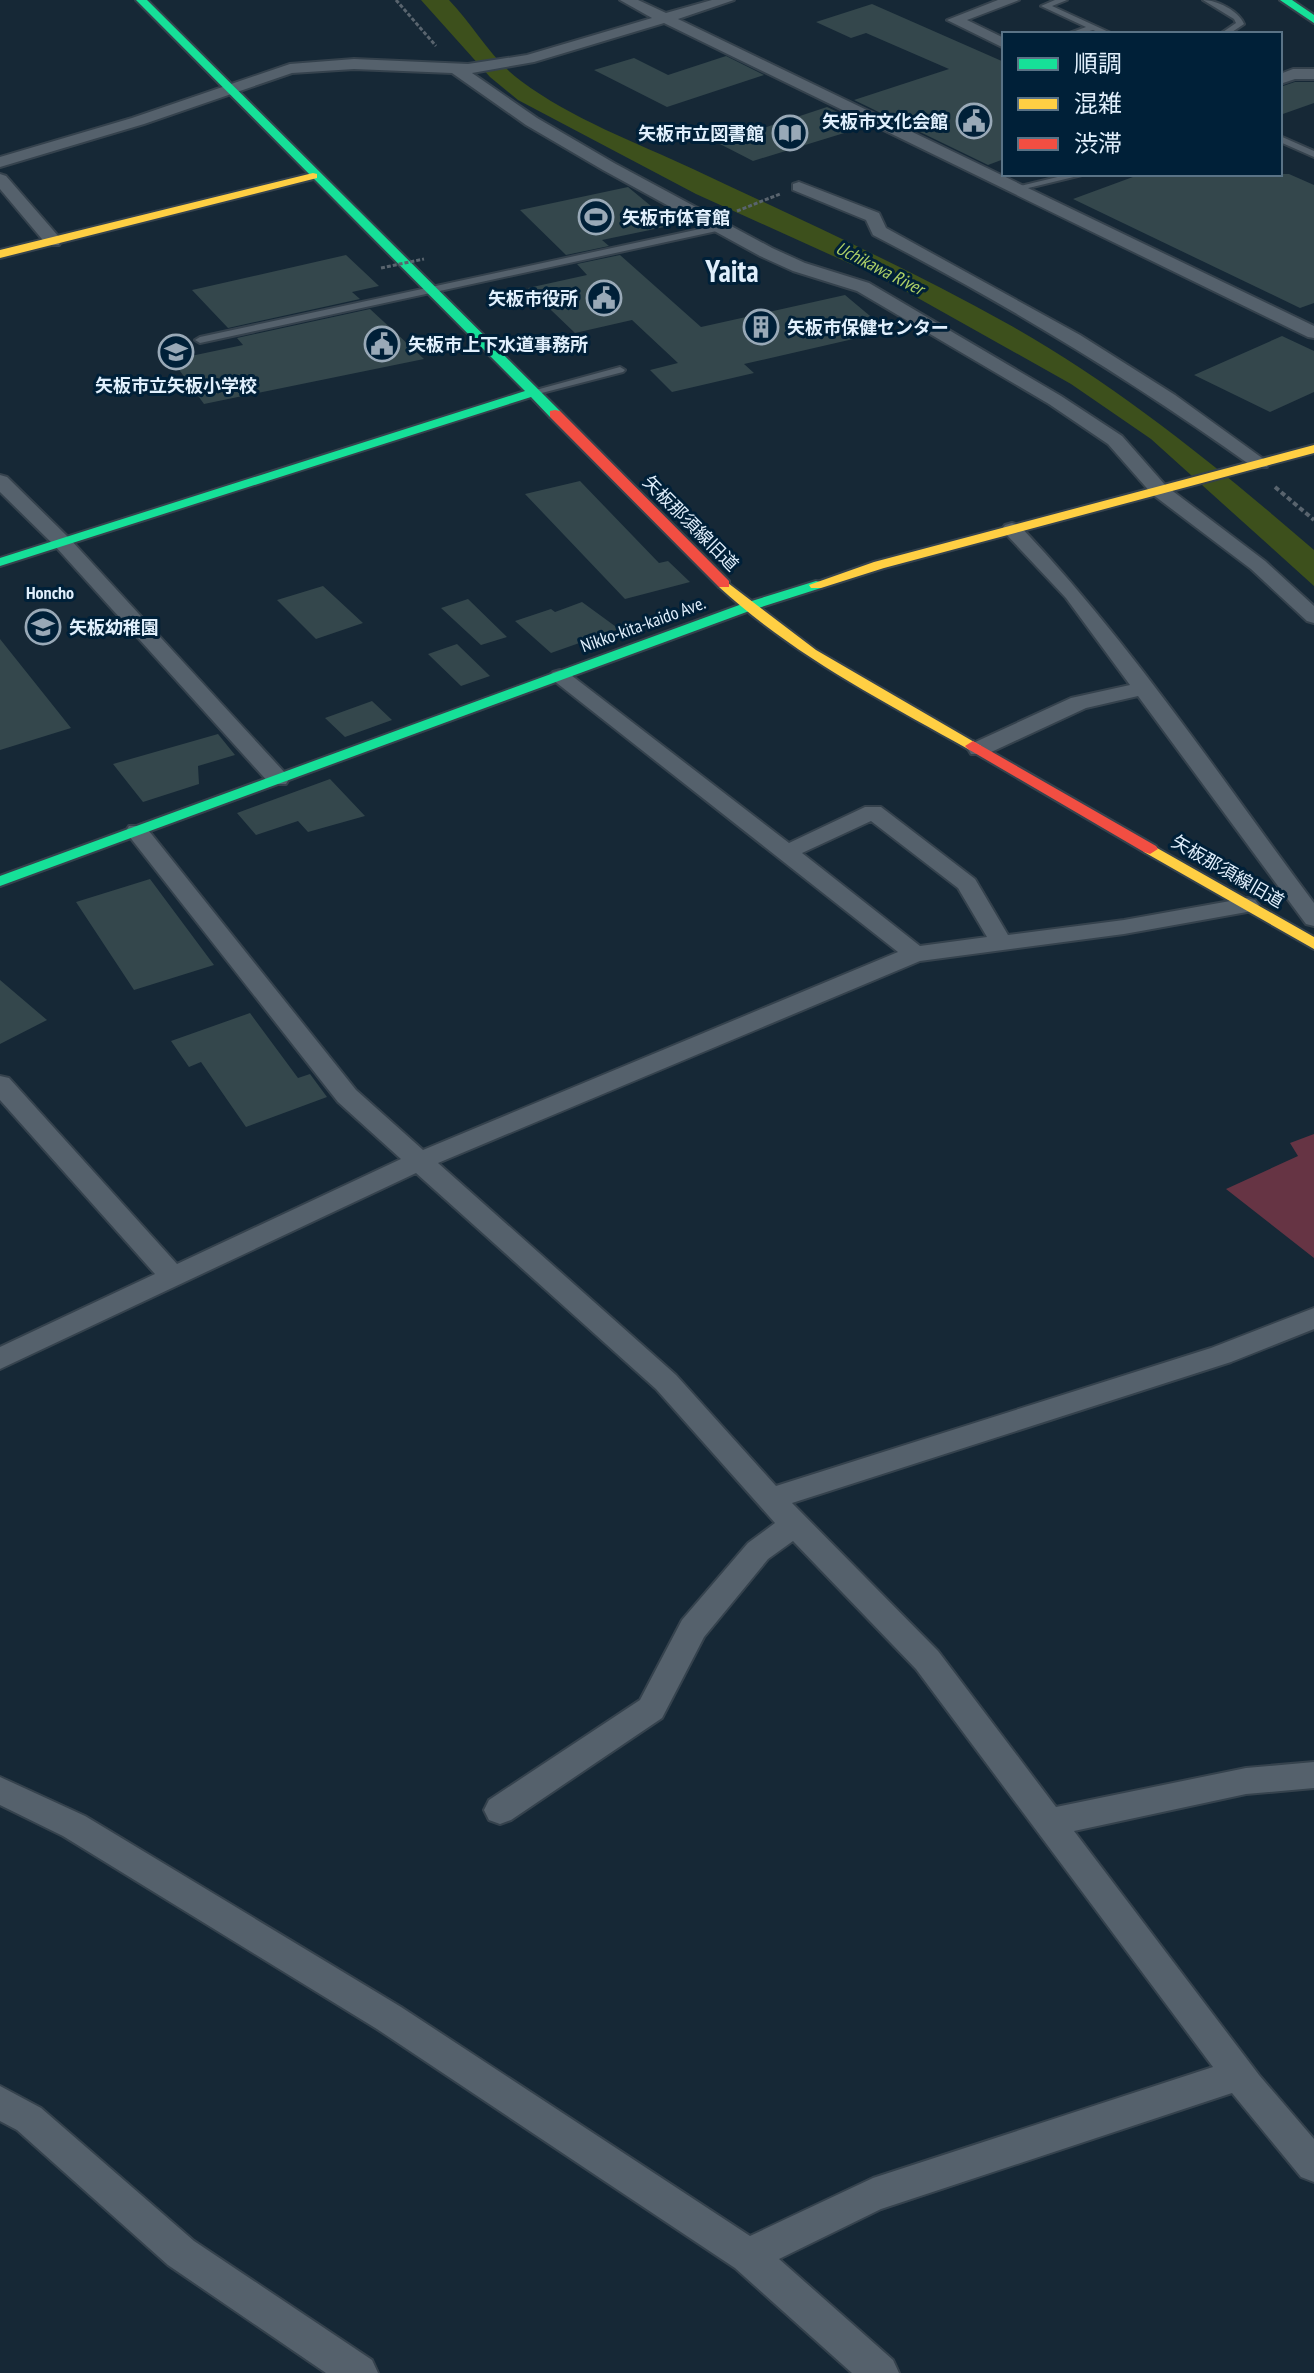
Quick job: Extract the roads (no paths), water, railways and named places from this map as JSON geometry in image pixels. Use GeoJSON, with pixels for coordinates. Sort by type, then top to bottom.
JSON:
{"type":"FeatureCollection","features":[{"type":"Feature","properties":{"kind":"main road","name":"矢板那須線旧道"},"geometry":{"type":"LineString","coordinates":[[141,0],[313,176],[747,607],[805,648],[1314,944]]}},
{"type":"Feature","properties":{"kind":"main road"},"geometry":{"type":"LineString","coordinates":[[1285,0],[1314,20]]}},
{"type":"Feature","properties":{"kind":"main road"},"geometry":{"type":"LineString","coordinates":[[0,254],[313,176]]}},
{"type":"Feature","properties":{"kind":"main road"},"geometry":{"type":"LineString","coordinates":[[0,562],[530,393]]}},
{"type":"Feature","properties":{"kind":"main road","name":"Nikko-kita-kaido Ave."},"geometry":{"type":"LineString","coordinates":[[0,881],[747,607],[879,565],[1314,449]]}},
{"type":"Feature","properties":{"kind":"street"},"geometry":{"type":"LineString","coordinates":[[627,0],[1314,333]]}},
{"type":"Feature","properties":{"kind":"street"},"geometry":{"type":"LineString","coordinates":[[0,162],[138,121],[290,69],[354,64],[463,70],[529,59],[727,0]]}},
{"type":"Feature","properties":{"kind":"street"},"geometry":{"type":"LineString","coordinates":[[1002,43],[954,20],[1012,0]]}},
{"type":"Feature","properties":{"kind":"street"},"geometry":{"type":"LineString","coordinates":[[463,70],[499,103],[572,149],[799,267],[863,287],[1055,400],[1115,440],[1164,489],[1258,565],[1314,617]]}},
{"type":"Feature","properties":{"kind":"street"},"geometry":{"type":"LineString","coordinates":[[1282,78],[1293,74],[1314,74]]}},
{"type":"Feature","properties":{"kind":"street"},"geometry":{"type":"LineString","coordinates":[[0,179],[53,241]]}},
{"type":"Feature","properties":{"kind":"street"},"geometry":{"type":"LineString","coordinates":[[799,187],[873,217],[879,231],[950,268],[1126,372],[1250,466]]}},
{"type":"Feature","properties":{"kind":"street"},"geometry":{"type":"LineString","coordinates":[[0,481],[62,542],[278,779]]}},
{"type":"Feature","properties":{"kind":"street"},"geometry":{"type":"LineString","coordinates":[[1012,529],[1073,594],[1311,908]]}},
{"type":"Feature","properties":{"kind":"street"},"geometry":{"type":"LineString","coordinates":[[560,676],[685,775],[789,851],[915,954]]}},
{"type":"Feature","properties":{"kind":"street"},"geometry":{"type":"LineString","coordinates":[[979,749],[1079,703],[1144,688]]}},
{"type":"Feature","properties":{"kind":"street"},"geometry":{"type":"LineString","coordinates":[[789,851],[873,812],[967,884],[1001,942]]}},
{"type":"Feature","properties":{"kind":"street"},"geometry":{"type":"LineString","coordinates":[[137,831],[347,1096],[666,1382],[770,1499],[927,1660],[1238,2075],[1314,2165]]}},
{"type":"Feature","properties":{"kind":"street"},"geometry":{"type":"LineString","coordinates":[[0,1359],[419,1161],[915,954],[1124,927],[1247,905]]}},
{"type":"Feature","properties":{"kind":"street"},"geometry":{"type":"LineString","coordinates":[[0,1084],[173,1277]]}},
{"type":"Feature","properties":{"kind":"street"},"geometry":{"type":"LineString","coordinates":[[770,1499],[1221,1355],[1314,1318]]}},
{"type":"Feature","properties":{"kind":"street"},"geometry":{"type":"LineString","coordinates":[[500,1810],[651,1709],[693,1629],[758,1551],[795,1524]]}},
{"type":"Feature","properties":{"kind":"street"},"geometry":{"type":"LineString","coordinates":[[1050,1822],[1246,1781],[1314,1775]]}},
{"type":"Feature","properties":{"kind":"street"},"geometry":{"type":"LineString","coordinates":[[0,1790],[74,1826],[389,2018],[748,2256],[880,2373]]}},
{"type":"Feature","properties":{"kind":"street"},"geometry":{"type":"LineString","coordinates":[[748,2256],[873,2195],[1238,2075]]}},
{"type":"Feature","properties":{"kind":"street"},"geometry":{"type":"LineString","coordinates":[[0,2102],[29,2119],[181,2253],[359,2373]]}},
{"type":"Feature","properties":{"kind":"lane"},"geometry":{"type":"LineString","coordinates":[[1063,0],[1045,6],[1104,32]]}},
{"type":"Feature","properties":{"kind":"lane"},"geometry":{"type":"LineString","coordinates":[[1207,0],[1238,18],[1240,24],[1227,32]]}},
{"type":"Feature","properties":{"kind":"lane"},"geometry":{"type":"LineString","coordinates":[[1077,32],[1093,27]]}},
{"type":"Feature","properties":{"kind":"lane"},"geometry":{"type":"LineString","coordinates":[[1282,140],[1314,154]]}},
{"type":"Feature","properties":{"kind":"lane"},"geometry":{"type":"LineString","coordinates":[[1016,188],[1073,176]]}},
{"type":"Feature","properties":{"kind":"lane"},"geometry":{"type":"LineString","coordinates":[[200,340],[414,292],[432,292],[716,224]]}},
{"type":"Feature","properties":{"kind":"lane"},"geometry":{"type":"LineString","coordinates":[[530,393],[620,370]]}},
{"type":"Feature","properties":{"kind":"water","name":"Uchikawa River"},"geometry":{"type":"Polygon","coordinates":[[[421,0],[449,0],[510,72],[561,107],[931,283],[1008,324],[1089,374],[1204,458],[1314,550],[1314,586],[1151,439],[1071,384],[884,279],[696,194],[518,100],[490,77],[421,0]]]}},
{"type":"Feature","properties":{"kind":"place","name":"矢板市文化会館"},"geometry":{"type":"Point","coordinates":[974,121]}},
{"type":"Feature","properties":{"kind":"place","name":"矢板市立図書館"},"geometry":{"type":"Point","coordinates":[790,133]}},
{"type":"Feature","properties":{"kind":"place","name":"矢板市体育館"},"geometry":{"type":"Point","coordinates":[596,217]}},
{"type":"Feature","properties":{"kind":"place","name":"矢板市役所"},"geometry":{"type":"Point","coordinates":[604,298]}},
{"type":"Feature","properties":{"kind":"place","name":"矢板市保健センター"},"geometry":{"type":"Point","coordinates":[761,327]}},
{"type":"Feature","properties":{"kind":"place","name":"矢板市上下水道事務所"},"geometry":{"type":"Point","coordinates":[382,344]}},
{"type":"Feature","properties":{"kind":"place","name":"矢板市立矢板小学校"},"geometry":{"type":"Point","coordinates":[176,352]}},
{"type":"Feature","properties":{"kind":"place","name":"矢板幼稚園"},"geometry":{"type":"Point","coordinates":[43,627]}},
{"type":"Feature","properties":{"kind":"district","name":"Yaita"},"geometry":{"type":"Point","coordinates":[732,270]}},
{"type":"Feature","properties":{"kind":"district","name":"Honcho"},"geometry":{"type":"Point","coordinates":[50,592]}}]}
